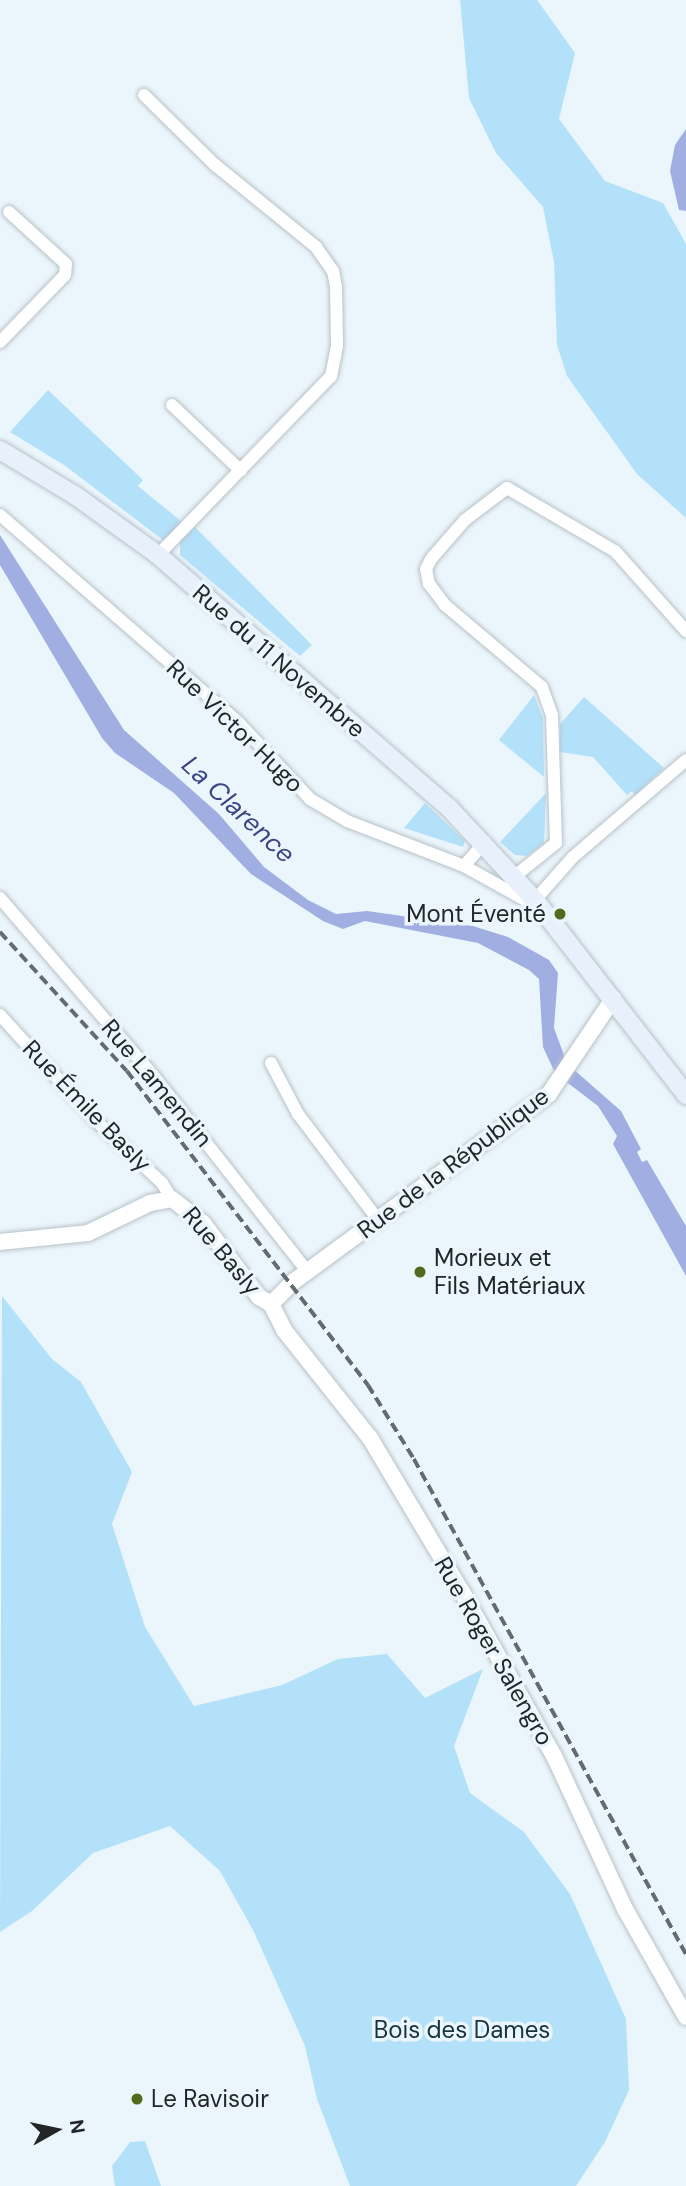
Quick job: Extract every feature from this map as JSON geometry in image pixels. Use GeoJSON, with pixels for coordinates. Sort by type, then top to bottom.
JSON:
{"type":"FeatureCollection","features":[{"type":"Feature","properties":{"kind":"main road","name":"Rue du 11 Novembre"},"geometry":{"type":"LineString","coordinates":[[0,450],[76,496],[158,555],[485,842],[535,900],[686,1094]]}},
{"type":"Feature","properties":{"kind":"street"},"geometry":{"type":"LineString","coordinates":[[144,95],[214,164],[316,247],[333,271],[337,346],[331,376],[158,555]]}},
{"type":"Feature","properties":{"kind":"street"},"geometry":{"type":"LineString","coordinates":[[0,342],[65,275],[66,264],[9,212]]}},
{"type":"Feature","properties":{"kind":"street"},"geometry":{"type":"LineString","coordinates":[[172,405],[241,471]]}},
{"type":"Feature","properties":{"kind":"street"},"geometry":{"type":"LineString","coordinates":[[573,857],[556,843],[552,715],[542,687],[445,605],[429,584],[430,559],[466,520],[507,488],[615,551],[686,631]]}},
{"type":"Feature","properties":{"kind":"street","name":"Rue Victor Hugo"},"geometry":{"type":"LineString","coordinates":[[0,515],[239,723],[310,799],[346,821],[464,866],[527,901],[535,900]]}},
{"type":"Feature","properties":{"kind":"street"},"geometry":{"type":"LineString","coordinates":[[535,900],[573,857],[686,760]]}},
{"type":"Feature","properties":{"kind":"street"},"geometry":{"type":"LineString","coordinates":[[464,866],[485,842]]}},
{"type":"Feature","properties":{"kind":"street"},"geometry":{"type":"LineString","coordinates":[[515,876],[556,843]]}},
{"type":"Feature","properties":{"kind":"street","name":"Rue Lamendin"},"geometry":{"type":"LineString","coordinates":[[0,898],[152,1074],[308,1272]]}},
{"type":"Feature","properties":{"kind":"street","name":"Rue de la République"},"geometry":{"type":"LineString","coordinates":[[271,1304],[308,1272],[549,1094],[613,999]]}},
{"type":"Feature","properties":{"kind":"street","name":"Rue Émile Basly"},"geometry":{"type":"LineString","coordinates":[[0,1015],[97,1122],[162,1183],[172,1199]]}},
{"type":"Feature","properties":{"kind":"street"},"geometry":{"type":"LineString","coordinates":[[271,1063],[298,1114],[379,1222]]}},
{"type":"Feature","properties":{"kind":"street"},"geometry":{"type":"LineString","coordinates":[[0,1242],[88,1233],[150,1203],[172,1199]]}},
{"type":"Feature","properties":{"kind":"street","name":"Rue Basly"},"geometry":{"type":"LineString","coordinates":[[172,1199],[203,1223],[260,1297],[271,1304]]}},
{"type":"Feature","properties":{"kind":"street","name":"Rue Roger Salengro"},"geometry":{"type":"LineString","coordinates":[[271,1304],[284,1330],[370,1437],[463,1594],[554,1756],[625,1909],[686,2017]]}},
{"type":"Feature","properties":{"kind":"green space"},"geometry":{"type":"Polygon","coordinates":[[[460,0],[537,0],[575,53],[559,119],[605,181],[663,203],[686,244],[686,518],[637,474],[567,376],[557,345],[554,262],[543,207],[496,153],[469,98],[460,0]]]}},
{"type":"Feature","properties":{"kind":"green space"},"geometry":{"type":"Polygon","coordinates":[[[48,390],[143,480],[138,486],[182,522],[163,540],[64,465],[10,432],[48,390]]]}},
{"type":"Feature","properties":{"kind":"green space"},"geometry":{"type":"Polygon","coordinates":[[[195,527],[312,645],[300,656],[180,555],[180,541],[195,527]]]}},
{"type":"Feature","properties":{"kind":"green space"},"geometry":{"type":"Polygon","coordinates":[[[534,695],[543,718],[544,777],[499,740],[534,695]]]}},
{"type":"Feature","properties":{"kind":"green space"},"geometry":{"type":"Polygon","coordinates":[[[584,697],[664,768],[635,795],[632,791],[627,795],[593,757],[560,752],[560,724],[584,697]]]}},
{"type":"Feature","properties":{"kind":"green space"},"geometry":{"type":"Polygon","coordinates":[[[546,793],[544,843],[527,856],[515,855],[500,842],[546,793]]]}},
{"type":"Feature","properties":{"kind":"green space"},"geometry":{"type":"Polygon","coordinates":[[[425,803],[465,841],[463,847],[404,828],[425,803]]]}},
{"type":"Feature","properties":{"kind":"green space","name":"Bois des Dames"},"geometry":{"type":"Polygon","coordinates":[[[2,1296],[52,1359],[81,1382],[132,1472],[112,1524],[145,1627],[194,1706],[282,1685],[338,1659],[387,1654],[425,1698],[483,1669],[454,1746],[470,1793],[524,1832],[570,1894],[626,2019],[629,2090],[605,2142],[576,2186],[350,2186],[317,2099],[305,2046],[254,1932],[220,1871],[170,1826],[93,1853],[32,1911],[0,1932],[2,1296]]]}},
{"type":"Feature","properties":{"kind":"green space"},"geometry":{"type":"Polygon","coordinates":[[[145,2141],[161,2186],[115,2186],[112,2166],[130,2142],[145,2141]]]}},
{"type":"Feature","properties":{"kind":"shaded area"},"geometry":{"type":"Polygon","coordinates":[[[686,129],[686,211],[679,210],[670,171],[675,145],[686,129]]]}},
{"type":"Feature","properties":{"kind":"shaded area"},"geometry":{"type":"Polygon","coordinates":[[[0,535],[124,730],[219,814],[264,867],[308,900],[336,914],[367,911],[473,926],[508,937],[549,960],[558,973],[554,1028],[565,1058],[556,1075],[543,1047],[539,979],[529,970],[478,943],[365,921],[343,929],[323,921],[251,874],[174,793],[115,753],[102,738],[0,565],[0,535]]]}},
{"type":"Feature","properties":{"kind":"shaded area"},"geometry":{"type":"Polygon","coordinates":[[[572,1068],[621,1111],[641,1149],[637,1152],[642,1162],[647,1160],[686,1226],[686,1276],[613,1144],[617,1136],[598,1106],[564,1080],[572,1068]]]}},
{"type":"Feature","properties":{"kind":"railway"},"geometry":{"type":"LineString","coordinates":[[0,932],[127,1071],[368,1385],[414,1459],[686,1954]]}},
{"type":"Feature","properties":{"kind":"place","name":"Mont Éventé"},"geometry":{"type":"Point","coordinates":[560,914]}},
{"type":"Feature","properties":{"kind":"place","name":"Morieux et Fils Matériaux"},"geometry":{"type":"Point","coordinates":[420,1272]}},
{"type":"Feature","properties":{"kind":"place","name":"Le Ravisoir"},"geometry":{"type":"Point","coordinates":[137,2099]}},
{"type":"Feature","properties":{"kind":"water label","name":"La Clarence"},"geometry":{"type":"Point","coordinates":[238,810]}}]}
